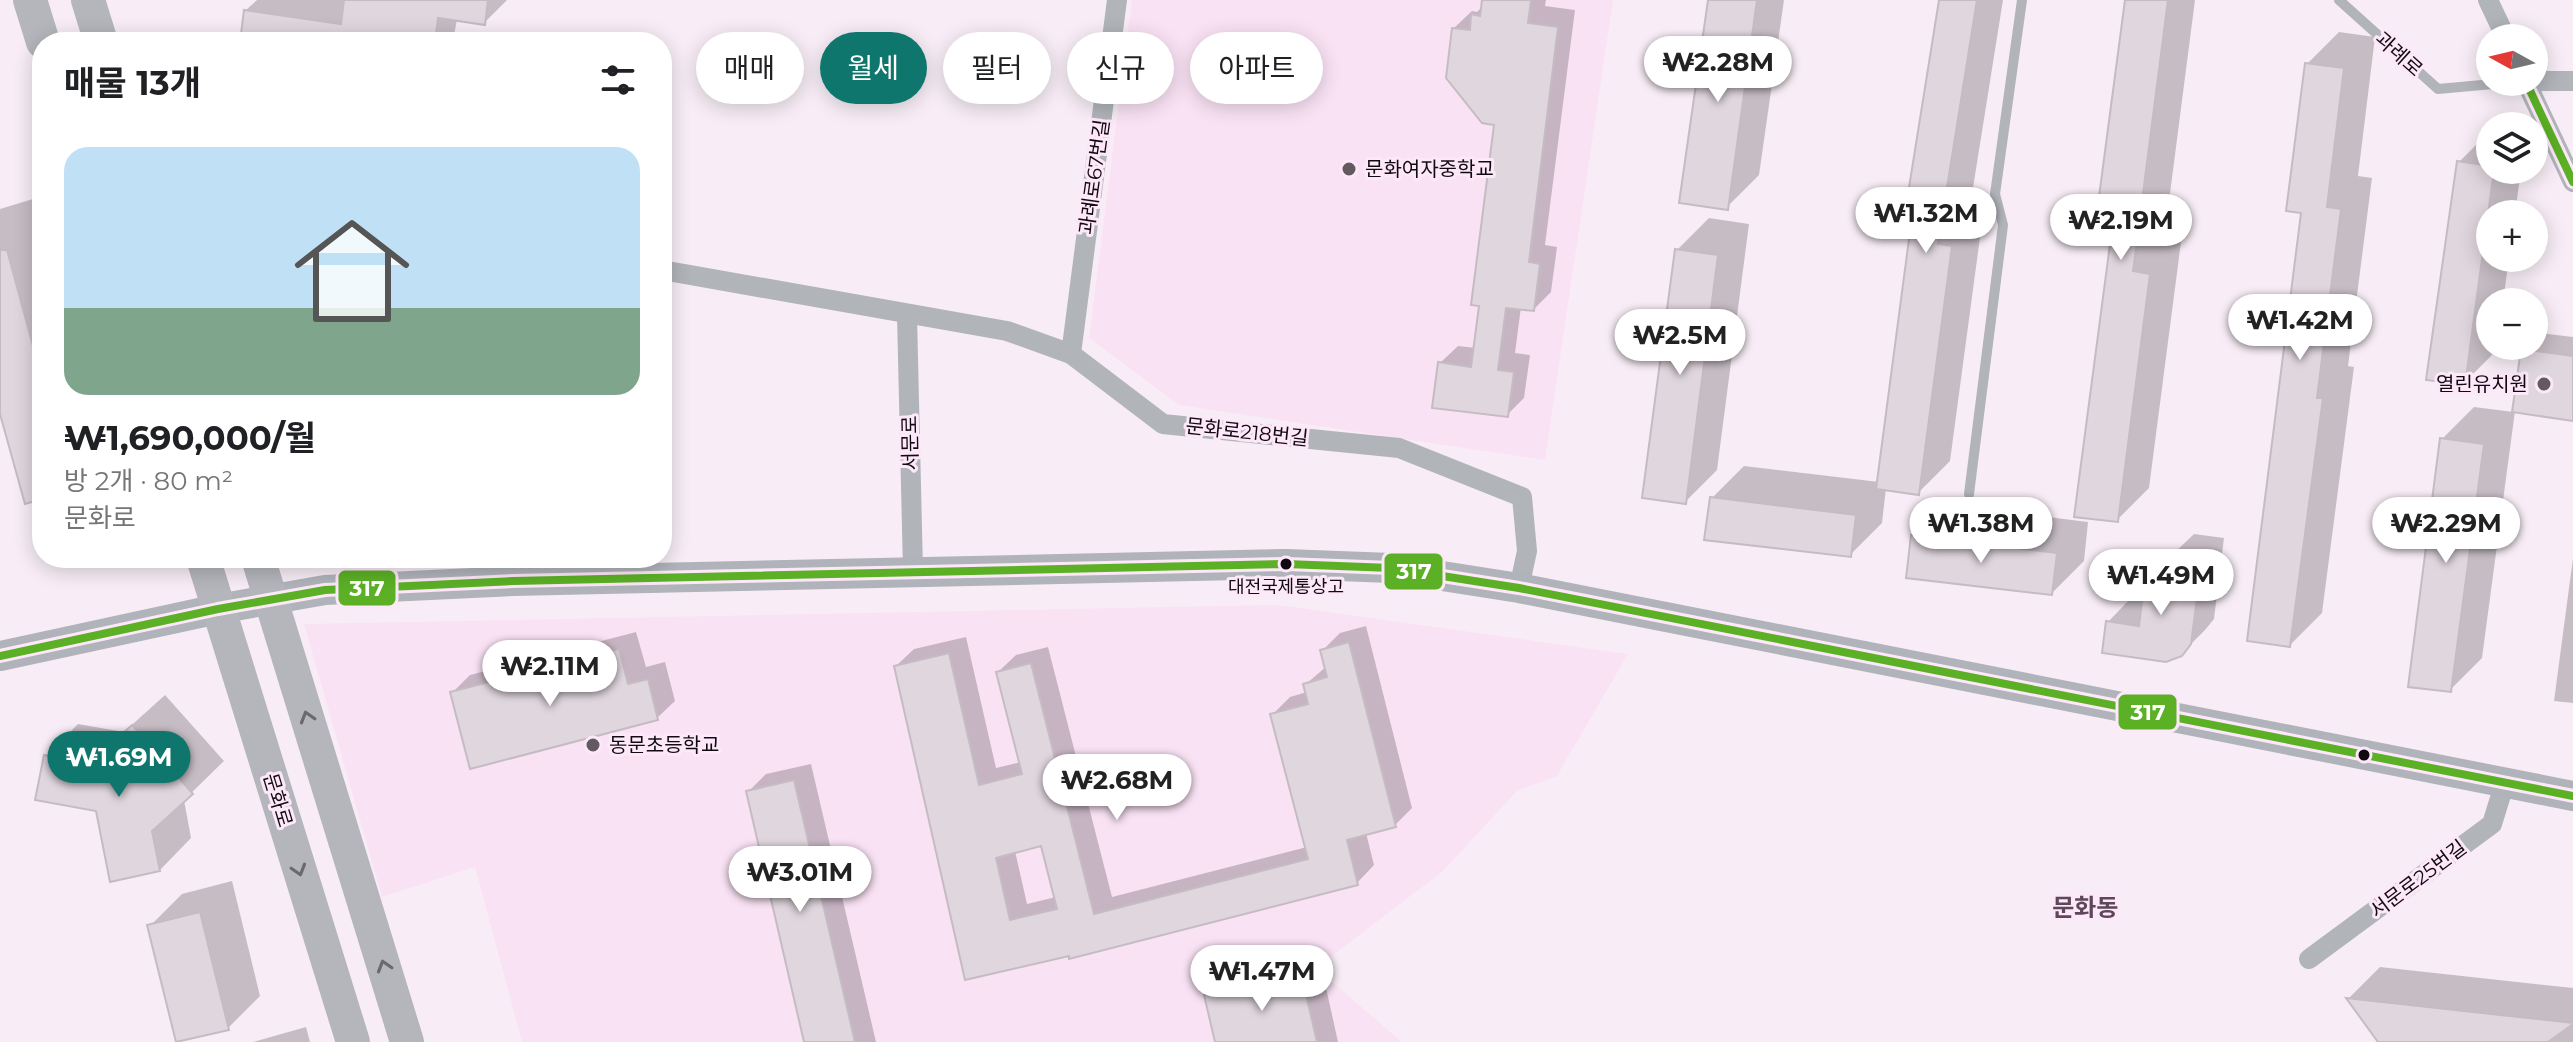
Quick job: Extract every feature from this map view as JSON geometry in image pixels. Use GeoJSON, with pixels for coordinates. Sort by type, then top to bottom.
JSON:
{"type":"FeatureCollection","features":[{"type":"Feature","properties":{"kind":"main road"},"geometry":{"type":"LineString","coordinates":[[30,0],[40,32]]}},
{"type":"Feature","properties":{"kind":"main road"},"geometry":{"type":"LineString","coordinates":[[88,0],[98,32]]}},
{"type":"Feature","properties":{"kind":"main road"},"geometry":{"type":"LineString","coordinates":[[0,656],[270,599],[325,590],[513,570],[913,571],[1286,564],[1391,568],[1519,588],[2573,796]]}},
{"type":"Feature","properties":{"kind":"main road","name":"문화로"},"geometry":{"type":"LineString","coordinates":[[206,568],[353,1042]]}},
{"type":"Feature","properties":{"kind":"main road"},"geometry":{"type":"LineString","coordinates":[[261,568],[407,1042]]}},
{"type":"Feature","properties":{"kind":"street","name":"과례로67번길"},"geometry":{"type":"LineString","coordinates":[[1071,354],[1117,0]]}},
{"type":"Feature","properties":{"kind":"street"},"geometry":{"type":"LineString","coordinates":[[2488,0],[2499,24]]}},
{"type":"Feature","properties":{"kind":"street"},"geometry":{"type":"LineString","coordinates":[[2548,81],[2573,81]]}},
{"type":"Feature","properties":{"kind":"street"},"geometry":{"type":"LineString","coordinates":[[2533,96],[2573,182]]}},
{"type":"Feature","properties":{"kind":"street","name":"문화로218번길"},"geometry":{"type":"LineString","coordinates":[[672,272],[1007,331],[1071,354],[1163,424],[1399,448],[1522,497],[1527,551],[1519,588]]}},
{"type":"Feature","properties":{"kind":"street","name":"서문로"},"geometry":{"type":"LineString","coordinates":[[907,315],[913,571]]}},
{"type":"Feature","properties":{"kind":"street","name":"서문로25번길"},"geometry":{"type":"LineString","coordinates":[[2309,959],[2492,824],[2505,782]]}},
{"type":"Feature","properties":{"kind":"lane"},"geometry":{"type":"LineString","coordinates":[[1969,494],[2003,225],[1995,194],[2022,0]]}},
{"type":"Feature","properties":{"kind":"lane","name":"과례로"},"geometry":{"type":"LineString","coordinates":[[2339,0],[2438,89],[2476,86]]}},
{"type":"Feature","properties":{"kind":"shaded area","name":"문화여자중학교"},"geometry":{"type":"Polygon","coordinates":[[[1132,0],[1613,0],[1545,460],[1179,405],[1089,338],[1119,104],[1174,104],[1174,32],[1128,32],[1132,0]]]}},
{"type":"Feature","properties":{"kind":"shaded area"},"geometry":{"type":"Polygon","coordinates":[[[1278,605],[1628,654],[1557,776],[1517,791],[1442,872],[1316,968],[1402,1042],[522,1042],[475,867],[382,897],[304,624],[1278,605]]]}},
{"type":"Feature","properties":{"kind":"building"},"geometry":{"type":"Polygon","coordinates":[[[344,0],[488,0],[485,25],[438,18],[436,32],[241,32],[244,10],[341,24],[344,0]]]}},
{"type":"Feature","properties":{"kind":"building"},"geometry":{"type":"Polygon","coordinates":[[[1482,0],[1531,0],[1528,23],[1558,27],[1529,262],[1540,264],[1534,311],[1506,308],[1498,370],[1514,372],[1508,417],[1432,408],[1438,362],[1471,367],[1479,306],[1471,305],[1494,125],[1482,123],[1446,78],[1452,28],[1470,30],[1471,14],[1480,16],[1482,0]]]}},
{"type":"Feature","properties":{"kind":"building"},"geometry":{"type":"Polygon","coordinates":[[[1708,0],[1757,0],[1728,210],[1679,203],[1708,0]]]}},
{"type":"Feature","properties":{"kind":"building"},"geometry":{"type":"Polygon","coordinates":[[[1939,0],[1977,0],[1938,244],[1952,246],[1919,495],[1876,489],[1914,201],[1907,200],[1939,0]]]}},
{"type":"Feature","properties":{"kind":"building"},"geometry":{"type":"Polygon","coordinates":[[[2125,0],[2168,0],[2133,271],[2150,274],[2118,522],[2074,517],[2112,229],[2095,227],[2125,0]]]}},
{"type":"Feature","properties":{"kind":"building"},"geometry":{"type":"Polygon","coordinates":[[[2305,63],[2344,68],[2327,207],[2341,209],[2317,398],[2323,398],[2290,647],[2247,641],[2301,213],[2286,211],[2305,63]]]}},
{"type":"Feature","properties":{"kind":"building"},"geometry":{"type":"Polygon","coordinates":[[[2457,161],[2476,164],[2476,184],[2492,184],[2490,200],[2476,200],[2476,272],[2480,272],[2465,385],[2426,380],[2457,161]]]}},
{"type":"Feature","properties":{"kind":"building"},"geometry":{"type":"Polygon","coordinates":[[[1675,249],[1718,255],[1686,504],[1642,498],[1675,249]]]}},
{"type":"Feature","properties":{"kind":"building"},"geometry":{"type":"Polygon","coordinates":[[[0,250],[7,250],[32,342],[32,502],[25,504],[0,414],[0,250]]]}},
{"type":"Feature","properties":{"kind":"building","name":"열린유치원"},"geometry":{"type":"Polygon","coordinates":[[[2548,353],[2573,356],[2573,421],[2512,412],[2519,360],[2548,360],[2548,353]]]}},
{"type":"Feature","properties":{"kind":"building"},"geometry":{"type":"Polygon","coordinates":[[[2440,438],[2484,444],[2451,692],[2408,687],[2440,438]]]}},
{"type":"Feature","properties":{"kind":"building"},"geometry":{"type":"Polygon","coordinates":[[[1710,497],[1856,515],[1851,557],[1704,540],[1710,497]]]}},
{"type":"Feature","properties":{"kind":"building"},"geometry":{"type":"Polygon","coordinates":[[[1911,535],[2057,553],[2052,595],[1906,578],[1911,535]]]}},
{"type":"Feature","properties":{"kind":"building"},"geometry":{"type":"Polygon","coordinates":[[[2170,556],[2202,560],[2191,644],[2182,656],[2166,662],[2102,653],[2106,621],[2139,626],[2145,578],[2166,581],[2170,556]]]}},
{"type":"Feature","properties":{"kind":"building"},"geometry":{"type":"Polygon","coordinates":[[[1349,642],[1396,827],[1347,840],[1358,885],[1069,959],[1069,956],[965,980],[894,666],[949,653],[979,785],[1022,774],[996,672],[1031,663],[1094,914],[1308,859],[1270,714],[1308,704],[1303,684],[1327,677],[1320,650],[1349,642]],[[1041,846],[996,858],[1010,920],[1057,909],[1041,846]]]}},
{"type":"Feature","properties":{"kind":"building"},"geometry":{"type":"Polygon","coordinates":[[[619,649],[628,684],[648,679],[658,720],[470,769],[450,692],[619,649]]]}},
{"type":"Feature","properties":{"kind":"building"},"geometry":{"type":"Polygon","coordinates":[[[132,725],[193,794],[152,831],[160,871],[110,882],[96,811],[35,800],[44,755],[90,763],[132,725]]]}},
{"type":"Feature","properties":{"kind":"building"},"geometry":{"type":"Polygon","coordinates":[[[794,780],[855,1042],[804,1042],[746,791],[794,780]]]}},
{"type":"Feature","properties":{"kind":"building"},"geometry":{"type":"Polygon","coordinates":[[[200,912],[229,1030],[176,1042],[147,925],[200,912]]]}},
{"type":"Feature","properties":{"kind":"building"},"geometry":{"type":"Polygon","coordinates":[[[1301,973],[1317,1042],[1215,1042],[1204,995],[1301,973]]]}},
{"type":"Feature","properties":{"kind":"building"},"geometry":{"type":"Polygon","coordinates":[[[2346,998],[2573,1024],[2548,1042],[2378,1042],[2346,998]]]}},
{"type":"Feature","properties":{"kind":"transit line","name":"317"},"geometry":{"type":"LineString","coordinates":[[2533,96],[2573,182]]}},
{"type":"Feature","properties":{"kind":"transit line","name":"317"},"geometry":{"type":"LineString","coordinates":[[0,656],[218,609],[325,590],[513,581],[1286,564],[1391,568],[1519,588],[2573,796]]}},
{"type":"Feature","properties":{"kind":"place","name":"문화여자중학교"},"geometry":{"type":"Point","coordinates":[1349,169]}},
{"type":"Feature","properties":{"kind":"place","name":"열린유치원"},"geometry":{"type":"Point","coordinates":[2544,384]}},
{"type":"Feature","properties":{"kind":"place","name":"대전국제통상고"},"geometry":{"type":"Point","coordinates":[1286,564]}},
{"type":"Feature","properties":{"kind":"place","name":"동문초등학교"},"geometry":{"type":"Point","coordinates":[593,745]}},
{"type":"Feature","properties":{"kind":"district","name":"문화동"},"geometry":{"type":"Point","coordinates":[2085,908]}}]}
